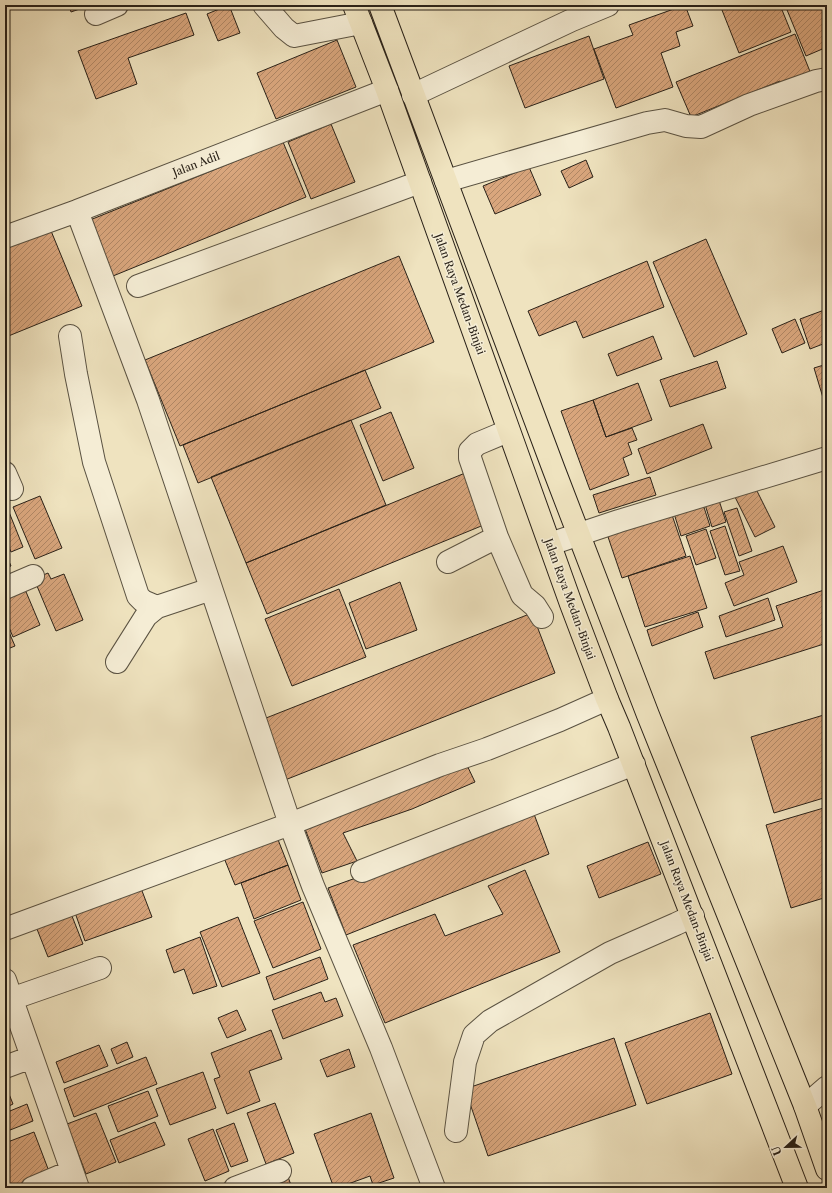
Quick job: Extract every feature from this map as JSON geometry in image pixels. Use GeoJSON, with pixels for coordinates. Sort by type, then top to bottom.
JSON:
{"type":"FeatureCollection","features":[{"type":"Feature","properties":{"kind":"highway"},"geometry":{"type":"LineString","coordinates":[[380,5],[554,470],[648,715],[805,1106],[827,1169]]}},
{"type":"Feature","properties":{"kind":"highway","name":"Jalan Raya Medan-Binjai"},"geometry":{"type":"LineString","coordinates":[[357,14],[387,90],[508,431],[607,699],[634,764],[797,1188]]}},
{"type":"Feature","properties":{"kind":"highway"},"geometry":{"type":"LineString","coordinates":[[619,727],[648,715]]}},
{"type":"Feature","properties":{"kind":"street"},"geometry":{"type":"LineString","coordinates":[[96,14],[118,5]]}},
{"type":"Feature","properties":{"kind":"street"},"geometry":{"type":"LineString","coordinates":[[264,5],[284,28],[294,36],[357,14]]}},
{"type":"Feature","properties":{"kind":"street"},"geometry":{"type":"LineString","coordinates":[[413,95],[573,12],[608,5]]}},
{"type":"Feature","properties":{"kind":"street"},"geometry":{"type":"LineString","coordinates":[[446,181],[648,123],[665,120],[686,126],[701,127],[749,105],[816,81],[827,79]]}},
{"type":"Feature","properties":{"kind":"street","name":"Jalan Adil"},"geometry":{"type":"LineString","coordinates":[[5,237],[77,211],[387,90]]}},
{"type":"Feature","properties":{"kind":"street"},"geometry":{"type":"LineString","coordinates":[[138,286],[420,182]]}},
{"type":"Feature","properties":{"kind":"street"},"geometry":{"type":"LineString","coordinates":[[77,211],[148,400],[290,824],[313,886],[381,1048],[434,1188]]}},
{"type":"Feature","properties":{"kind":"street"},"geometry":{"type":"LineString","coordinates":[[70,336],[76,374],[94,462],[138,596],[143,601],[157,607]]}},
{"type":"Feature","properties":{"kind":"street"},"geometry":{"type":"LineString","coordinates":[[508,431],[477,444],[470,451],[470,458],[497,537],[518,588],[522,595],[535,606],[542,617]]}},
{"type":"Feature","properties":{"kind":"street"},"geometry":{"type":"LineString","coordinates":[[550,544],[827,458]]}},
{"type":"Feature","properties":{"kind":"street"},"geometry":{"type":"LineString","coordinates":[[448,562],[497,537]]}},
{"type":"Feature","properties":{"kind":"street"},"geometry":{"type":"LineString","coordinates":[[5,588],[33,576]]}},
{"type":"Feature","properties":{"kind":"street"},"geometry":{"type":"LineString","coordinates":[[117,662],[146,616],[157,607],[211,589]]}},
{"type":"Feature","properties":{"kind":"street"},"geometry":{"type":"LineString","coordinates":[[5,929],[290,824],[440,765],[487,749],[560,720],[607,699]]}},
{"type":"Feature","properties":{"kind":"street"},"geometry":{"type":"LineString","coordinates":[[362,871],[634,764]]}},
{"type":"Feature","properties":{"kind":"street"},"geometry":{"type":"LineString","coordinates":[[456,1130],[465,1062],[474,1034],[490,1021],[610,953],[693,916]]}},
{"type":"Feature","properties":{"kind":"street"},"geometry":{"type":"LineString","coordinates":[[32,1188],[75,1179],[8,989],[100,968]]}},
{"type":"Feature","properties":{"kind":"street"},"geometry":{"type":"LineString","coordinates":[[5,1067],[32,1057]]}},
{"type":"Feature","properties":{"kind":"street"},"geometry":{"type":"LineString","coordinates":[[805,1106],[827,1087]]}},
{"type":"Feature","properties":{"kind":"street"},"geometry":{"type":"LineString","coordinates":[[235,1188],[280,1171]]}},
{"type":"Feature","properties":{"kind":"building"},"geometry":{"type":"Polygon","coordinates":[[[69,5],[91,5],[71,12],[69,5]]]}},
{"type":"Feature","properties":{"kind":"building"},"geometry":{"type":"Polygon","coordinates":[[[229,5],[240,33],[218,41],[207,14],[229,5]]]}},
{"type":"Feature","properties":{"kind":"building"},"geometry":{"type":"Polygon","coordinates":[[[685,5],[693,26],[676,32],[680,46],[661,53],[673,87],[616,108],[594,49],[633,35],[629,25],[685,5]]]}},
{"type":"Feature","properties":{"kind":"building"},"geometry":{"type":"Polygon","coordinates":[[[720,5],[780,5],[791,32],[739,53],[720,5]]]}},
{"type":"Feature","properties":{"kind":"building"},"geometry":{"type":"Polygon","coordinates":[[[785,5],[827,5],[827,47],[806,56],[785,5]]]}},
{"type":"Feature","properties":{"kind":"building"},"geometry":{"type":"Polygon","coordinates":[[[186,13],[194,35],[128,58],[137,84],[96,99],[78,51],[186,13]]]}},
{"type":"Feature","properties":{"kind":"building"},"geometry":{"type":"Polygon","coordinates":[[[795,34],[813,79],[784,91],[780,81],[691,117],[676,82],[795,34]]]}},
{"type":"Feature","properties":{"kind":"building"},"geometry":{"type":"Polygon","coordinates":[[[589,36],[604,79],[525,108],[509,66],[589,36]]]}},
{"type":"Feature","properties":{"kind":"building"},"geometry":{"type":"Polygon","coordinates":[[[337,40],[356,87],[276,119],[257,73],[337,40]]]}},
{"type":"Feature","properties":{"kind":"building"},"geometry":{"type":"Polygon","coordinates":[[[331,124],[355,182],[311,199],[288,142],[331,124]]]}},
{"type":"Feature","properties":{"kind":"building"},"geometry":{"type":"Polygon","coordinates":[[[283,142],[306,197],[113,276],[90,220],[283,142]]]}},
{"type":"Feature","properties":{"kind":"building"},"geometry":{"type":"Polygon","coordinates":[[[586,160],[593,177],[569,188],[561,171],[586,160]]]}},
{"type":"Feature","properties":{"kind":"building"},"geometry":{"type":"Polygon","coordinates":[[[529,167],[541,195],[495,214],[483,186],[529,167]]]}},
{"type":"Feature","properties":{"kind":"building"},"geometry":{"type":"Polygon","coordinates":[[[49,226],[82,306],[6,337],[5,244],[49,226]]]}},
{"type":"Feature","properties":{"kind":"building"},"geometry":{"type":"Polygon","coordinates":[[[706,239],[747,334],[694,357],[653,262],[706,239]]]}},
{"type":"Feature","properties":{"kind":"building"},"geometry":{"type":"Polygon","coordinates":[[[399,256],[434,342],[180,446],[145,360],[399,256]]]}},
{"type":"Feature","properties":{"kind":"building"},"geometry":{"type":"Polygon","coordinates":[[[647,261],[664,307],[583,338],[576,321],[539,336],[528,311],[647,261]]]}},
{"type":"Feature","properties":{"kind":"building"},"geometry":{"type":"Polygon","coordinates":[[[827,309],[827,354],[823,344],[810,349],[800,319],[827,309]]]}},
{"type":"Feature","properties":{"kind":"building"},"geometry":{"type":"Polygon","coordinates":[[[795,319],[805,343],[782,353],[772,329],[795,319]]]}},
{"type":"Feature","properties":{"kind":"building"},"geometry":{"type":"Polygon","coordinates":[[[653,336],[662,359],[617,376],[608,354],[653,336]]]}},
{"type":"Feature","properties":{"kind":"building"},"geometry":{"type":"Polygon","coordinates":[[[717,361],[726,388],[670,407],[660,380],[717,361]]]}},
{"type":"Feature","properties":{"kind":"building"},"geometry":{"type":"Polygon","coordinates":[[[827,364],[827,411],[814,368],[827,364]]]}},
{"type":"Feature","properties":{"kind":"building"},"geometry":{"type":"Polygon","coordinates":[[[365,370],[381,408],[198,483],[183,445],[365,370]]]}},
{"type":"Feature","properties":{"kind":"building"},"geometry":{"type":"Polygon","coordinates":[[[638,383],[652,420],[606,437],[593,400],[638,383]]]}},
{"type":"Feature","properties":{"kind":"building"},"geometry":{"type":"Polygon","coordinates":[[[593,400],[606,437],[632,428],[637,440],[628,443],[632,454],[623,458],[629,475],[590,490],[561,411],[593,400]]]}},
{"type":"Feature","properties":{"kind":"building"},"geometry":{"type":"Polygon","coordinates":[[[391,412],[414,468],[383,481],[360,425],[391,412]]]}},
{"type":"Feature","properties":{"kind":"building"},"geometry":{"type":"Polygon","coordinates":[[[351,420],[386,505],[246,563],[211,477],[351,420]]]}},
{"type":"Feature","properties":{"kind":"building"},"geometry":{"type":"Polygon","coordinates":[[[703,424],[712,448],[647,474],[638,449],[703,424]]]}},
{"type":"Feature","properties":{"kind":"building"},"geometry":{"type":"Polygon","coordinates":[[[470,471],[491,522],[267,614],[246,563],[470,471]]]}},
{"type":"Feature","properties":{"kind":"building"},"geometry":{"type":"Polygon","coordinates":[[[650,477],[656,495],[599,513],[593,495],[650,477]]]}},
{"type":"Feature","properties":{"kind":"building"},"geometry":{"type":"Polygon","coordinates":[[[755,487],[775,527],[755,537],[735,497],[755,487]]]}},
{"type":"Feature","properties":{"kind":"building"},"geometry":{"type":"Polygon","coordinates":[[[717,494],[726,522],[712,527],[703,498],[717,494]]]}},
{"type":"Feature","properties":{"kind":"building"},"geometry":{"type":"Polygon","coordinates":[[[40,496],[62,548],[35,559],[13,507],[40,496]]]}},
{"type":"Feature","properties":{"kind":"building"},"geometry":{"type":"Polygon","coordinates":[[[701,498],[710,526],[681,536],[672,507],[701,498]]]}},
{"type":"Feature","properties":{"kind":"building"},"geometry":{"type":"Polygon","coordinates":[[[737,508],[752,551],[739,556],[724,512],[737,508]]]}},
{"type":"Feature","properties":{"kind":"building"},"geometry":{"type":"Polygon","coordinates":[[[670,509],[686,556],[622,578],[606,531],[670,509]]]}},
{"type":"Feature","properties":{"kind":"building"},"geometry":{"type":"Polygon","coordinates":[[[9,512],[23,547],[11,552],[5,537],[5,513],[9,512]]]}},
{"type":"Feature","properties":{"kind":"building"},"geometry":{"type":"Polygon","coordinates":[[[725,526],[740,571],[725,575],[710,531],[725,526]]]}},
{"type":"Feature","properties":{"kind":"building"},"geometry":{"type":"Polygon","coordinates":[[[706,529],[716,558],[696,565],[686,536],[706,529]]]}},
{"type":"Feature","properties":{"kind":"building"},"geometry":{"type":"Polygon","coordinates":[[[783,546],[797,582],[734,606],[725,583],[744,575],[739,562],[783,546]]]}},
{"type":"Feature","properties":{"kind":"building"},"geometry":{"type":"Polygon","coordinates":[[[5,552],[11,566],[5,568],[5,552]]]}},
{"type":"Feature","properties":{"kind":"building"},"geometry":{"type":"Polygon","coordinates":[[[690,556],[707,608],[645,627],[628,576],[690,556]]]}},
{"type":"Feature","properties":{"kind":"building"},"geometry":{"type":"Polygon","coordinates":[[[48,573],[51,579],[64,574],[83,620],[56,631],[34,579],[48,573]]]}},
{"type":"Feature","properties":{"kind":"building"},"geometry":{"type":"Polygon","coordinates":[[[400,582],[417,630],[366,649],[349,603],[400,582]]]}},
{"type":"Feature","properties":{"kind":"building"},"geometry":{"type":"Polygon","coordinates":[[[24,587],[40,625],[13,637],[5,618],[5,595],[24,587]]]}},
{"type":"Feature","properties":{"kind":"building"},"geometry":{"type":"Polygon","coordinates":[[[339,589],[366,657],[292,686],[265,619],[339,589]]]}},
{"type":"Feature","properties":{"kind":"building"},"geometry":{"type":"Polygon","coordinates":[[[827,589],[827,643],[714,679],[705,652],[783,627],[776,606],[827,589]]]}},
{"type":"Feature","properties":{"kind":"building"},"geometry":{"type":"Polygon","coordinates":[[[768,598],[775,620],[726,637],[719,616],[768,598]]]}},
{"type":"Feature","properties":{"kind":"building"},"geometry":{"type":"Polygon","coordinates":[[[698,612],[703,627],[652,646],[647,630],[698,612]]]}},
{"type":"Feature","properties":{"kind":"building"},"geometry":{"type":"Polygon","coordinates":[[[532,613],[555,673],[285,780],[261,720],[532,613]]]}},
{"type":"Feature","properties":{"kind":"building"},"geometry":{"type":"Polygon","coordinates":[[[5,623],[15,646],[5,650],[5,623]]]}},
{"type":"Feature","properties":{"kind":"building"},"geometry":{"type":"Polygon","coordinates":[[[827,714],[827,797],[774,813],[751,737],[827,714]]]}},
{"type":"Feature","properties":{"kind":"building"},"geometry":{"type":"Polygon","coordinates":[[[464,759],[475,782],[412,809],[343,833],[357,861],[322,873],[302,821],[464,759]]]}},
{"type":"Feature","properties":{"kind":"building"},"geometry":{"type":"Polygon","coordinates":[[[827,807],[827,897],[791,908],[766,825],[827,807]]]}},
{"type":"Feature","properties":{"kind":"building"},"geometry":{"type":"Polygon","coordinates":[[[534,814],[549,854],[346,935],[328,888],[534,814]]]}},
{"type":"Feature","properties":{"kind":"building"},"geometry":{"type":"Polygon","coordinates":[[[275,832],[288,865],[235,885],[222,853],[275,832]]]}},
{"type":"Feature","properties":{"kind":"building"},"geometry":{"type":"Polygon","coordinates":[[[648,842],[661,874],[599,898],[587,866],[648,842]]]}},
{"type":"Feature","properties":{"kind":"building"},"geometry":{"type":"Polygon","coordinates":[[[288,865],[301,900],[254,919],[241,883],[288,865]]]}},
{"type":"Feature","properties":{"kind":"building"},"geometry":{"type":"Polygon","coordinates":[[[525,870],[560,952],[385,1023],[353,945],[435,914],[445,936],[503,914],[488,886],[525,870]]]}},
{"type":"Feature","properties":{"kind":"building"},"geometry":{"type":"Polygon","coordinates":[[[139,883],[152,917],[85,941],[73,907],[139,883]]]}},
{"type":"Feature","properties":{"kind":"building"},"geometry":{"type":"Polygon","coordinates":[[[303,902],[321,949],[273,968],[254,921],[303,902]]]}},
{"type":"Feature","properties":{"kind":"building"},"geometry":{"type":"Polygon","coordinates":[[[70,911],[83,944],[48,957],[35,924],[70,911]]]}},
{"type":"Feature","properties":{"kind":"building"},"geometry":{"type":"Polygon","coordinates":[[[238,917],[260,973],[222,987],[200,932],[238,917]]]}},
{"type":"Feature","properties":{"kind":"building"},"geometry":{"type":"Polygon","coordinates":[[[200,937],[217,986],[193,994],[184,969],[174,973],[166,950],[200,937]]]}},
{"type":"Feature","properties":{"kind":"building"},"geometry":{"type":"Polygon","coordinates":[[[320,957],[328,979],[274,1000],[266,977],[320,957]]]}},
{"type":"Feature","properties":{"kind":"building"},"geometry":{"type":"Polygon","coordinates":[[[321,992],[325,1002],[336,998],[343,1016],[283,1039],[272,1010],[321,992]]]}},
{"type":"Feature","properties":{"kind":"building"},"geometry":{"type":"Polygon","coordinates":[[[237,1010],[246,1030],[227,1038],[218,1018],[237,1010]]]}},
{"type":"Feature","properties":{"kind":"building"},"geometry":{"type":"Polygon","coordinates":[[[710,1013],[732,1074],[647,1104],[625,1043],[710,1013]]]}},
{"type":"Feature","properties":{"kind":"building"},"geometry":{"type":"Polygon","coordinates":[[[271,1030],[282,1059],[249,1071],[260,1101],[227,1114],[214,1079],[220,1077],[211,1053],[271,1030]]]}},
{"type":"Feature","properties":{"kind":"building"},"geometry":{"type":"Polygon","coordinates":[[[614,1038],[636,1105],[488,1156],[465,1089],[614,1038]]]}},
{"type":"Feature","properties":{"kind":"building"},"geometry":{"type":"Polygon","coordinates":[[[127,1042],[133,1057],[117,1064],[111,1049],[127,1042]]]}},
{"type":"Feature","properties":{"kind":"building"},"geometry":{"type":"Polygon","coordinates":[[[99,1045],[108,1066],[64,1083],[56,1062],[99,1045]]]}},
{"type":"Feature","properties":{"kind":"building"},"geometry":{"type":"Polygon","coordinates":[[[349,1049],[355,1067],[327,1077],[320,1060],[349,1049]]]}},
{"type":"Feature","properties":{"kind":"building"},"geometry":{"type":"Polygon","coordinates":[[[146,1057],[157,1084],[74,1117],[64,1089],[146,1057]]]}},
{"type":"Feature","properties":{"kind":"building"},"geometry":{"type":"Polygon","coordinates":[[[203,1072],[216,1108],[170,1125],[156,1089],[203,1072]]]}},
{"type":"Feature","properties":{"kind":"building"},"geometry":{"type":"Polygon","coordinates":[[[5,1084],[13,1104],[5,1108],[5,1084]]]}},
{"type":"Feature","properties":{"kind":"building"},"geometry":{"type":"Polygon","coordinates":[[[148,1091],[158,1116],[118,1132],[108,1106],[148,1091]]]}},
{"type":"Feature","properties":{"kind":"building"},"geometry":{"type":"Polygon","coordinates":[[[275,1103],[294,1153],[266,1164],[247,1113],[275,1103]]]}},
{"type":"Feature","properties":{"kind":"building"},"geometry":{"type":"Polygon","coordinates":[[[27,1104],[33,1121],[5,1132],[5,1113],[27,1104]]]}},
{"type":"Feature","properties":{"kind":"building"},"geometry":{"type":"Polygon","coordinates":[[[96,1113],[116,1162],[86,1174],[67,1124],[96,1113]]]}},
{"type":"Feature","properties":{"kind":"building"},"geometry":{"type":"Polygon","coordinates":[[[371,1113],[394,1178],[373,1185],[370,1176],[334,1188],[314,1134],[371,1113]]]}},
{"type":"Feature","properties":{"kind":"building"},"geometry":{"type":"Polygon","coordinates":[[[155,1122],[165,1145],[119,1163],[110,1140],[155,1122]]]}},
{"type":"Feature","properties":{"kind":"building"},"geometry":{"type":"Polygon","coordinates":[[[234,1123],[248,1161],[231,1167],[216,1130],[234,1123]]]}},
{"type":"Feature","properties":{"kind":"building"},"geometry":{"type":"Polygon","coordinates":[[[213,1129],[229,1171],[205,1181],[188,1139],[213,1129]]]}},
{"type":"Feature","properties":{"kind":"building"},"geometry":{"type":"Polygon","coordinates":[[[34,1132],[50,1174],[15,1188],[5,1188],[5,1143],[34,1132]]]}},
{"type":"Feature","properties":{"kind":"building"},"geometry":{"type":"Polygon","coordinates":[[[287,1174],[292,1188],[250,1188],[287,1174]]]}}]}
